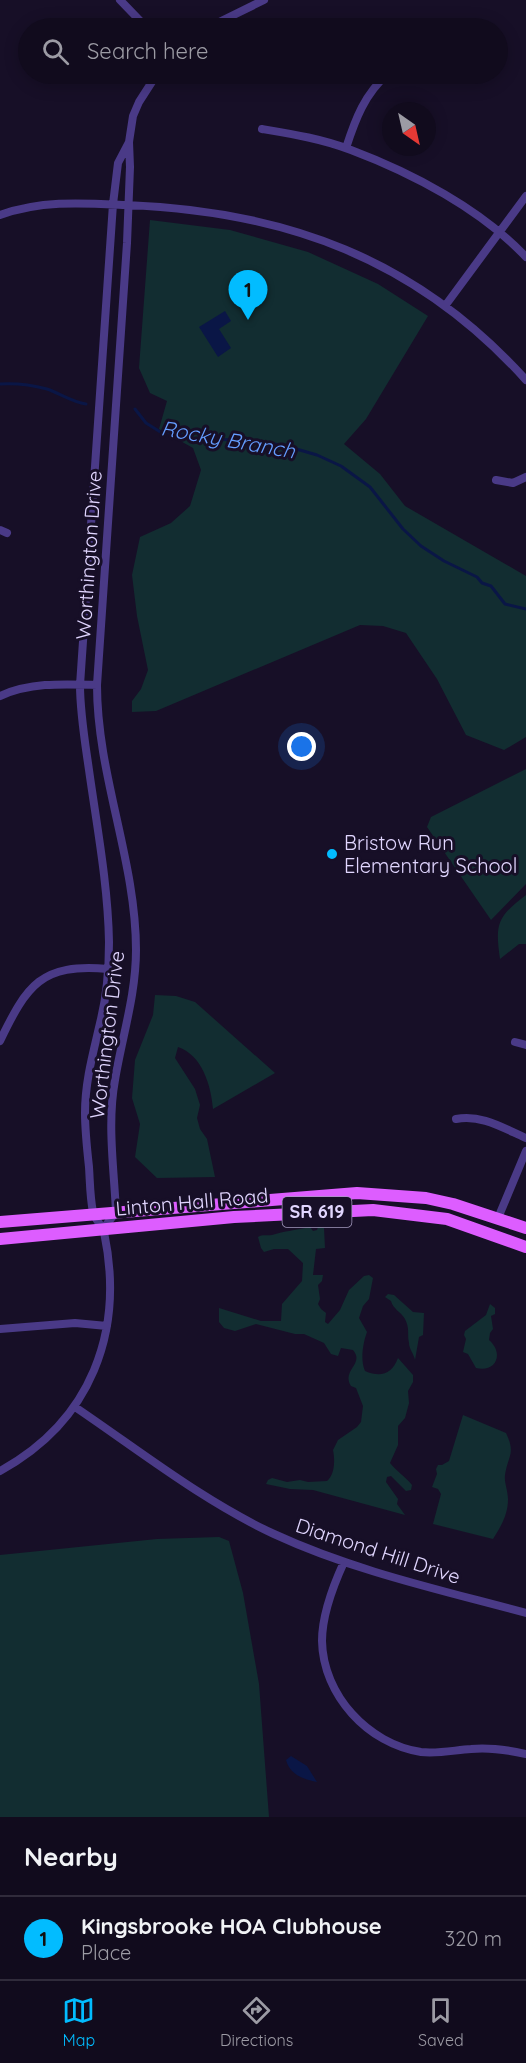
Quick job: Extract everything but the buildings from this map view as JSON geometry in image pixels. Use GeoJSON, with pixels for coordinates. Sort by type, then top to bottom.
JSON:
{"type":"FeatureCollection","features":[{"type":"Feature","properties":{"kind":"main road","name":"Linton Hall Road"},"geometry":{"type":"LineString","coordinates":[[0,1222],[357,1193],[426,1198],[526,1228]]}},
{"type":"Feature","properties":{"kind":"main road","name":"Linton Hall Road"},"geometry":{"type":"LineString","coordinates":[[0,1239],[244,1216],[373,1210],[447,1219],[526,1247]]}},
{"type":"Feature","properties":{"kind":"street"},"geometry":{"type":"LineString","coordinates":[[120,0],[137,18]]}},
{"type":"Feature","properties":{"kind":"street"},"geometry":{"type":"LineString","coordinates":[[227,18],[264,0]]}},
{"type":"Feature","properties":{"kind":"street","name":"Worthington Drive"},"geometry":{"type":"LineString","coordinates":[[116,1212],[112,1104],[131,1005],[136,950],[131,892],[108,777],[99,722],[97,685],[128,205],[129,142],[139,102],[151,84]]}},
{"type":"Feature","properties":{"kind":"street"},"geometry":{"type":"LineString","coordinates":[[346,148],[353,127],[370,92],[378,84]]}},
{"type":"Feature","properties":{"kind":"street"},"geometry":{"type":"LineString","coordinates":[[262,129],[308,137],[346,148],[419,180],[500,233],[526,257]]}},
{"type":"Feature","properties":{"kind":"street","name":"Worthington Drive"},"geometry":{"type":"LineString","coordinates":[[103,1229],[93,1214],[85,1143],[86,1098],[90,1063],[104,1002],[108,969],[107,918],[81,719],[80,685],[113,204],[118,163],[129,142]]}},
{"type":"Feature","properties":{"kind":"street"},"geometry":{"type":"LineString","coordinates":[[445,306],[526,196]]}},
{"type":"Feature","properties":{"kind":"street"},"geometry":{"type":"LineString","coordinates":[[0,215],[29,206],[113,204],[218,213],[283,227],[341,247],[397,274],[445,306],[488,341],[526,380]]}},
{"type":"Feature","properties":{"kind":"street"},"geometry":{"type":"LineString","coordinates":[[496,480],[513,483],[526,477]]}},
{"type":"Feature","properties":{"kind":"street"},"geometry":{"type":"LineString","coordinates":[[0,696],[34,686],[97,685]]}},
{"type":"Feature","properties":{"kind":"street"},"geometry":{"type":"LineString","coordinates":[[0,1041],[23,996],[42,979],[71,968],[108,969]]}},
{"type":"Feature","properties":{"kind":"street"},"geometry":{"type":"LineString","coordinates":[[515,1042],[526,1045]]}},
{"type":"Feature","properties":{"kind":"street"},"geometry":{"type":"LineString","coordinates":[[456,1119],[469,1117],[482,1120],[526,1138]]}},
{"type":"Feature","properties":{"kind":"street"},"geometry":{"type":"LineString","coordinates":[[498,1218],[526,1151]]}},
{"type":"Feature","properties":{"kind":"street"},"geometry":{"type":"LineString","coordinates":[[0,1471],[37,1447],[63,1423],[75,1407],[96,1367],[107,1326],[110,1281],[103,1229],[116,1212]]}},
{"type":"Feature","properties":{"kind":"street"},"geometry":{"type":"LineString","coordinates":[[0,1329],[75,1323],[107,1326]]}},
{"type":"Feature","properties":{"kind":"street","name":"Diamond Hill Drive"},"geometry":{"type":"LineString","coordinates":[[75,1407],[206,1497],[236,1515],[298,1545],[391,1577],[526,1613]]}},
{"type":"Feature","properties":{"kind":"street"},"geometry":{"type":"LineString","coordinates":[[344,1562],[331,1594],[322,1640],[332,1683],[346,1708],[381,1738],[408,1749],[441,1753],[489,1748],[526,1754]]}},
{"type":"Feature","properties":{"kind":"green space"},"geometry":{"type":"Polygon","coordinates":[[[150,220],[230,230],[308,252],[378,284],[428,316],[366,419],[344,444],[380,474],[405,506],[526,576],[526,737],[504,750],[466,735],[437,679],[406,633],[383,626],[360,625],[156,711],[132,712],[132,701],[141,689],[148,670],[137,616],[132,575],[140,537],[171,523],[190,506],[201,470],[193,448],[159,429],[167,401],[150,393],[139,368],[150,220]]]}},
{"type":"Feature","properties":{"kind":"green space"},"geometry":{"type":"Polygon","coordinates":[[[526,769],[526,884],[491,920],[427,827],[431,817],[526,769]]]}},
{"type":"Feature","properties":{"kind":"green space"},"geometry":{"type":"Polygon","coordinates":[[[526,895],[526,944],[519,944],[500,959],[498,929],[500,922],[509,909],[526,895]]]}},
{"type":"Feature","properties":{"kind":"green space"},"geometry":{"type":"Polygon","coordinates":[[[155,995],[176,996],[195,1002],[275,1073],[213,1109],[204,1072],[193,1057],[178,1047],[175,1058],[195,1089],[200,1105],[197,1118],[200,1129],[207,1139],[215,1177],[157,1178],[135,1157],[140,1124],[132,1098],[135,1060],[153,1015],[155,995]]]}},
{"type":"Feature","properties":{"kind":"green space"},"geometry":{"type":"Polygon","coordinates":[[[310,1227],[313,1231],[318,1227],[324,1228],[325,1248],[316,1249],[313,1275],[323,1275],[318,1285],[320,1299],[318,1304],[326,1313],[325,1322],[328,1324],[340,1310],[349,1290],[364,1276],[369,1275],[373,1278],[369,1299],[363,1306],[359,1318],[367,1332],[363,1352],[365,1371],[376,1374],[385,1373],[393,1368],[398,1358],[413,1375],[413,1382],[408,1391],[409,1403],[405,1418],[398,1426],[398,1445],[390,1463],[412,1485],[411,1490],[406,1491],[391,1476],[387,1477],[386,1482],[398,1499],[397,1504],[405,1515],[313,1490],[290,1489],[266,1484],[272,1478],[287,1482],[327,1481],[333,1471],[333,1450],[338,1440],[361,1422],[363,1406],[356,1388],[351,1386],[349,1380],[350,1371],[356,1359],[353,1350],[341,1348],[338,1356],[331,1354],[324,1343],[304,1334],[295,1334],[256,1324],[235,1331],[224,1328],[219,1322],[219,1308],[261,1321],[281,1321],[282,1304],[302,1281],[303,1263],[288,1249],[264,1252],[258,1237],[310,1227]]]}},
{"type":"Feature","properties":{"kind":"green space"},"geometry":{"type":"Polygon","coordinates":[[[388,1294],[394,1295],[413,1312],[424,1313],[423,1335],[419,1337],[415,1360],[409,1345],[407,1322],[391,1301],[385,1297],[388,1294]]]}},
{"type":"Feature","properties":{"kind":"green space"},"geometry":{"type":"Polygon","coordinates":[[[490,1304],[495,1308],[495,1314],[491,1316],[493,1329],[489,1340],[496,1351],[496,1361],[488,1368],[476,1368],[468,1354],[463,1352],[466,1339],[464,1335],[465,1331],[486,1315],[490,1304]]]}},
{"type":"Feature","properties":{"kind":"green space"},"geometry":{"type":"Polygon","coordinates":[[[463,1415],[506,1433],[510,1446],[505,1478],[508,1505],[493,1539],[433,1524],[441,1494],[438,1489],[432,1487],[437,1474],[436,1469],[438,1465],[449,1461],[463,1415]]]}},
{"type":"Feature","properties":{"kind":"green space"},"geometry":{"type":"Polygon","coordinates":[[[219,1537],[229,1541],[243,1593],[259,1684],[269,1817],[0,1817],[0,1555],[157,1539],[219,1537]]]}},
{"type":"Feature","properties":{"kind":"shaded area"},"geometry":{"type":"Polygon","coordinates":[[[225,311],[231,321],[219,329],[231,348],[218,357],[199,327],[225,311]]]}},
{"type":"Feature","properties":{"kind":"shaded area"},"geometry":{"type":"Polygon","coordinates":[[[291,1756],[307,1766],[317,1782],[294,1773],[286,1760],[291,1756]]]}},
{"type":"Feature","properties":{"kind":"waterway","name":"Rocky Branch"},"geometry":{"type":"LineString","coordinates":[[0,384],[29,385],[86,404]]}},
{"type":"Feature","properties":{"kind":"waterway","name":"Rocky Branch"},"geometry":{"type":"LineString","coordinates":[[135,409],[146,423],[162,433],[176,432],[188,438],[257,441],[286,446],[317,455],[341,466],[370,487],[403,529],[421,546],[444,561],[477,577],[482,583],[491,586],[505,604],[526,609]]}},
{"type":"Feature","properties":{"kind":"place","name":"Kingsbrooke HOA Clubhouse"},"geometry":{"type":"Point","coordinates":[248,320]}},
{"type":"Feature","properties":{"kind":"place","name":"Bristow Run Elementary School"},"geometry":{"type":"Point","coordinates":[332,854]}}]}
